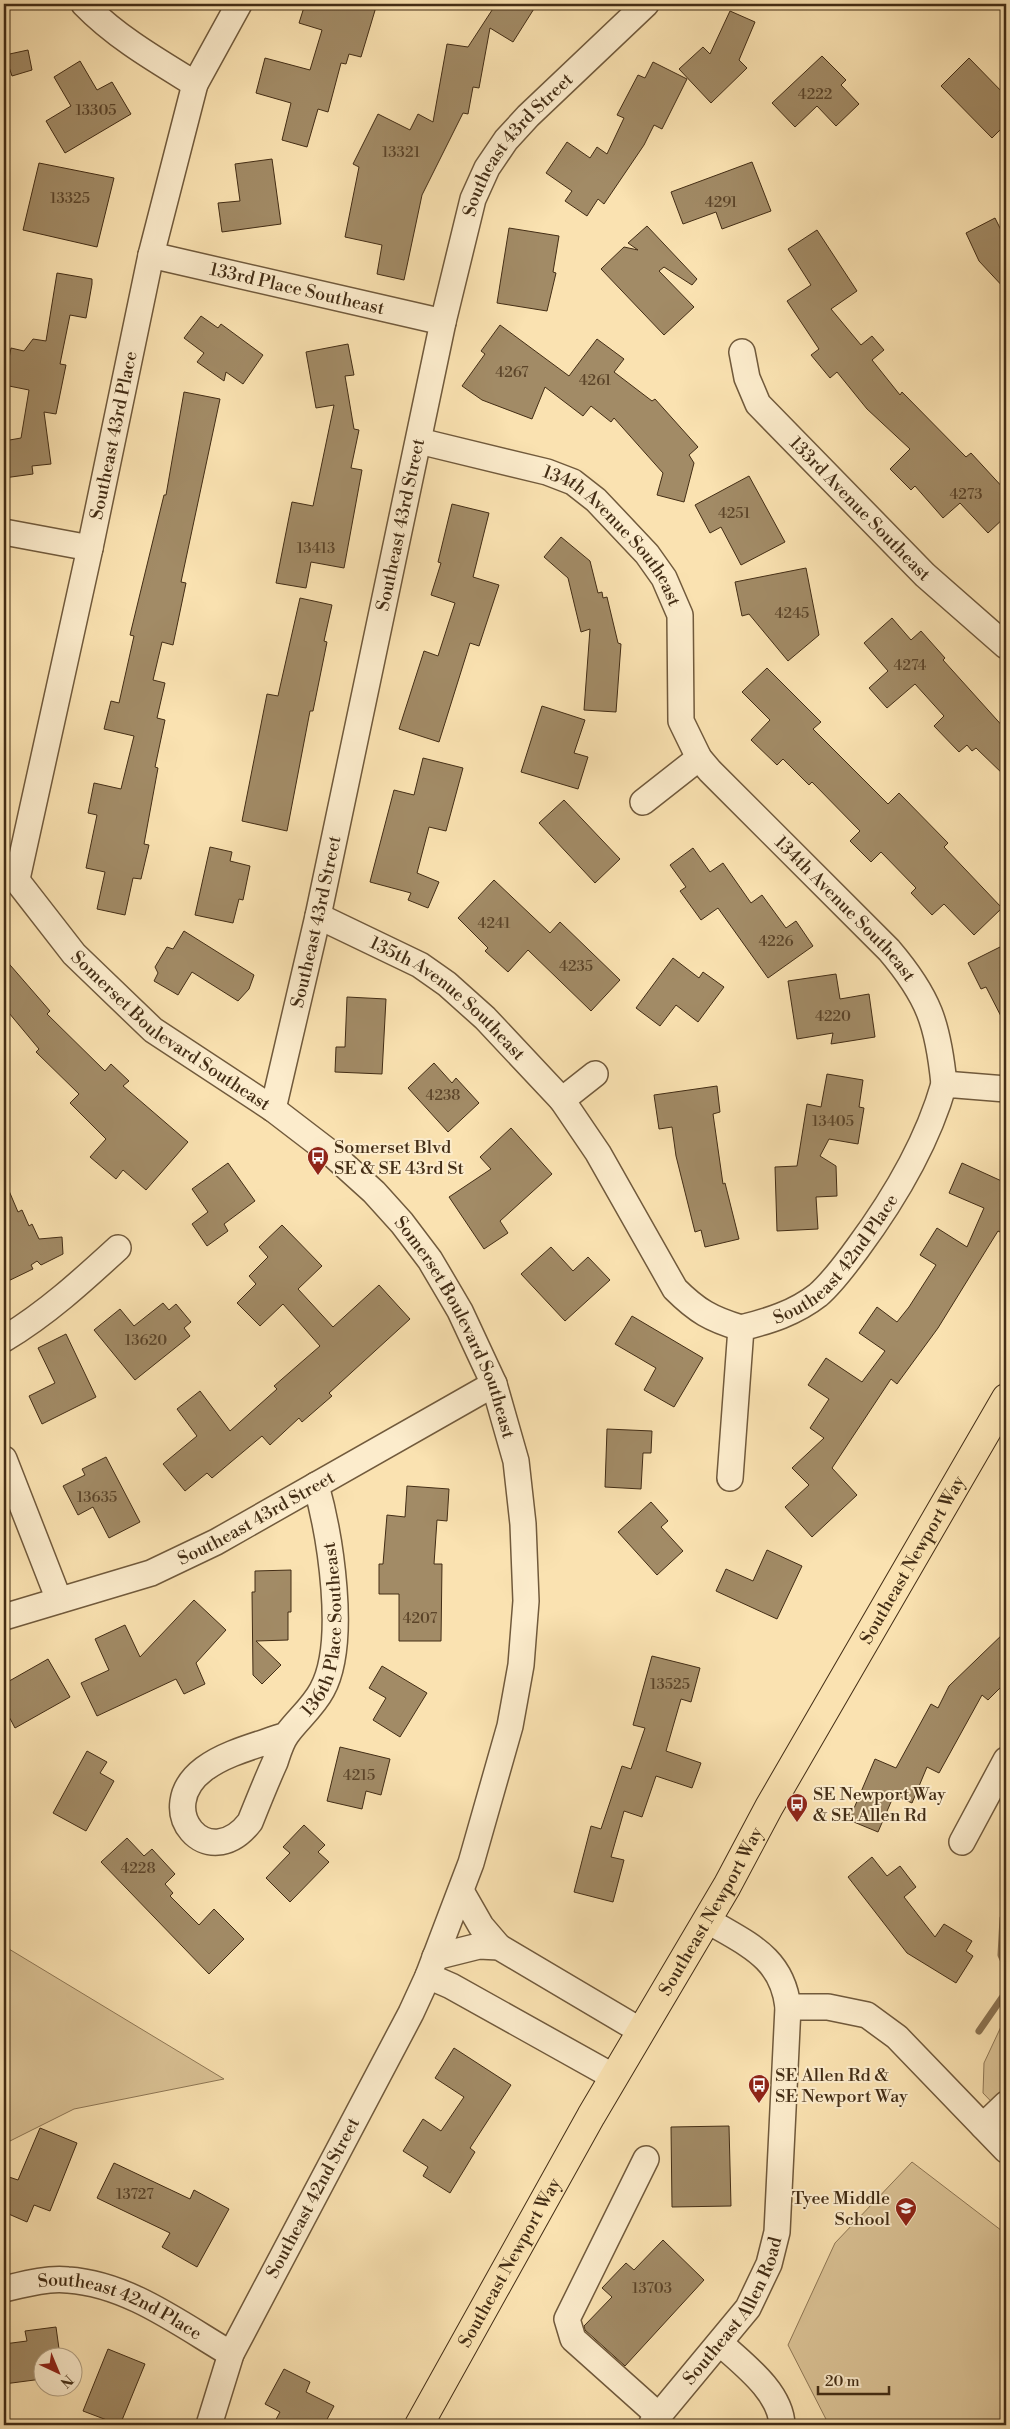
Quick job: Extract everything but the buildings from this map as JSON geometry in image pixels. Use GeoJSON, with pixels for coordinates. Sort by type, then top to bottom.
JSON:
{"type":"FeatureCollection","features":[{"type":"Feature","properties":{"kind":"main road","name":"Southeast Newport Way"},"geometry":{"type":"LineString","coordinates":[[419,2425],[614,2077],[707,1920],[774,1798],[1006,1398]]}},
{"type":"Feature","properties":{"kind":"street"},"geometry":{"type":"LineString","coordinates":[[84,4],[100,20],[140,50],[195,84]]}},
{"type":"Feature","properties":{"kind":"street","name":"Southeast 43rd Place"},"geometry":{"type":"LineString","coordinates":[[10,871],[90,548],[151,255],[195,84],[239,4]]}},
{"type":"Feature","properties":{"kind":"street","name":"Southeast 43rd Street"},"geometry":{"type":"LineString","coordinates":[[273,1109],[318,916],[443,322],[473,199],[487,168],[506,140],[528,116],[646,4]]}},
{"type":"Feature","properties":{"kind":"street","name":"133rd Place Southeast"},"geometry":{"type":"LineString","coordinates":[[151,255],[443,322]]}},
{"type":"Feature","properties":{"kind":"street","name":"133rd Avenue Southeast"},"geometry":{"type":"LineString","coordinates":[[742,352],[747,378],[758,404],[925,575],[1006,646]]}},
{"type":"Feature","properties":{"kind":"street","name":"134th Avenue Southeast"},"geometry":{"type":"LineString","coordinates":[[419,441],[547,472],[573,482],[596,500],[646,554],[664,578],[680,615],[681,721],[699,758],[889,950],[908,973],[922,993],[933,1018],[941,1049],[944,1084]]}},
{"type":"Feature","properties":{"kind":"street"},"geometry":{"type":"LineString","coordinates":[[4,532],[90,548]]}},
{"type":"Feature","properties":{"kind":"street"},"geometry":{"type":"LineString","coordinates":[[643,802],[699,758]]}},
{"type":"Feature","properties":{"kind":"street","name":"Somerset Boulevard Southeast"},"geometry":{"type":"LineString","coordinates":[[10,871],[40,913],[74,954],[153,1030],[273,1109],[334,1155],[374,1192],[402,1223],[430,1260],[460,1311],[494,1384],[516,1461],[523,1524],[526,1601],[521,1665],[510,1726],[471,1863],[432,1967]]}},
{"type":"Feature","properties":{"kind":"street","name":"135th Avenue Southeast"},"geometry":{"type":"LineString","coordinates":[[318,916],[420,965],[447,984],[486,1018],[562,1100],[598,1153],[675,1289],[692,1307],[715,1320],[741,1328]]}},
{"type":"Feature","properties":{"kind":"street"},"geometry":{"type":"LineString","coordinates":[[562,1100],[595,1074]]}},
{"type":"Feature","properties":{"kind":"street"},"geometry":{"type":"LineString","coordinates":[[944,1084],[1006,1089]]}},
{"type":"Feature","properties":{"kind":"street","name":"Southeast 42nd Place"},"geometry":{"type":"LineString","coordinates":[[741,1328],[773,1320],[796,1310],[818,1295],[836,1276],[889,1206],[935,1116],[944,1084]]}},
{"type":"Feature","properties":{"kind":"street"},"geometry":{"type":"LineString","coordinates":[[4,1339],[24,1327],[59,1300],[118,1248]]}},
{"type":"Feature","properties":{"kind":"street"},"geometry":{"type":"LineString","coordinates":[[730,1478],[741,1328]]}},
{"type":"Feature","properties":{"kind":"street","name":"Southeast 43rd Street"},"geometry":{"type":"LineString","coordinates":[[4,1617],[151,1573],[216,1542],[494,1384]]}},
{"type":"Feature","properties":{"kind":"street"},"geometry":{"type":"LineString","coordinates":[[4,1459],[59,1600]]}},
{"type":"Feature","properties":{"kind":"street","name":"136th Place Southeast"},"geometry":{"type":"LineString","coordinates":[[286,1735],[224,1758],[204,1769],[186,1786],[182,1798],[183,1816],[187,1829],[203,1841],[215,1844],[232,1839],[243,1831],[250,1822],[286,1735],[308,1711],[323,1689],[332,1663],[335,1630],[331,1549],[326,1520],[316,1484]]}},
{"type":"Feature","properties":{"kind":"street"},"geometry":{"type":"LineString","coordinates":[[962,1842],[1006,1760]]}},
{"type":"Feature","properties":{"kind":"street"},"geometry":{"type":"LineString","coordinates":[[461,1891],[482,1926],[499,1947],[641,2032]]}},
{"type":"Feature","properties":{"kind":"street","name":"Southeast Allen Road"},"geometry":{"type":"LineString","coordinates":[[654,2420],[748,2308],[769,2264],[777,2232],[788,2007],[782,1979],[759,1952],[707,1920]]}},
{"type":"Feature","properties":{"kind":"street"},"geometry":{"type":"LineString","coordinates":[[499,1947],[479,1946],[432,1967],[451,1986],[614,2077]]}},
{"type":"Feature","properties":{"kind":"street","name":"Southeast 42nd Street"},"geometry":{"type":"LineString","coordinates":[[210,2425],[231,2354],[411,2013],[432,1967]]}},
{"type":"Feature","properties":{"kind":"street"},"geometry":{"type":"LineString","coordinates":[[788,2007],[828,2007],[867,2015],[897,2037],[1006,2150]]}},
{"type":"Feature","properties":{"kind":"street"},"geometry":{"type":"LineString","coordinates":[[983,2126],[1006,2104]]}},
{"type":"Feature","properties":{"kind":"street"},"geometry":{"type":"LineString","coordinates":[[646,2159],[567,2319],[573,2339],[654,2420]]}},
{"type":"Feature","properties":{"kind":"street","name":"Southeast 42nd Place"},"geometry":{"type":"LineString","coordinates":[[4,2289],[33,2281],[67,2280],[100,2285],[133,2297],[231,2354]]}},
{"type":"Feature","properties":{"kind":"street"},"geometry":{"type":"LineString","coordinates":[[720,2343],[768,2388],[782,2419],[782,2425]]}},
{"type":"Feature","properties":{"kind":"shaded area"},"geometry":{"type":"Polygon","coordinates":[[[4,1946],[224,2079],[74,2109],[4,2144],[4,1946]]]}},
{"type":"Feature","properties":{"kind":"shaded area"},"geometry":{"type":"Polygon","coordinates":[[[1006,2016],[1006,2117],[983,2093],[984,2063],[1006,2016]]]}},
{"type":"Feature","properties":{"kind":"shaded area","name":"Tyee Middle School"},"geometry":{"type":"Polygon","coordinates":[[[912,2162],[1006,2234],[1006,2425],[829,2425],[788,2345],[835,2243],[912,2162]]]}},
{"type":"Feature","properties":{"kind":"waterway"},"geometry":{"type":"LineString","coordinates":[[1006,1914],[1003,1918],[1001,1955],[1006,1966]]}},
{"type":"Feature","properties":{"kind":"waterway"},"geometry":{"type":"LineString","coordinates":[[979,2031],[1006,1992]]}},
{"type":"Feature","properties":{"kind":"place","name":"Somerset Blvd SE & SE 43rd St"},"geometry":{"type":"Point","coordinates":[318,1176]}},
{"type":"Feature","properties":{"kind":"place","name":"SE Newport Way & SE Allen Rd"},"geometry":{"type":"Point","coordinates":[797,1823]}},
{"type":"Feature","properties":{"kind":"place","name":"SE Allen Rd & SE Newport Way"},"geometry":{"type":"Point","coordinates":[759,2104]}},
{"type":"Feature","properties":{"kind":"place","name":"Tyee Middle School"},"geometry":{"type":"Point","coordinates":[906,2227]}}]}
